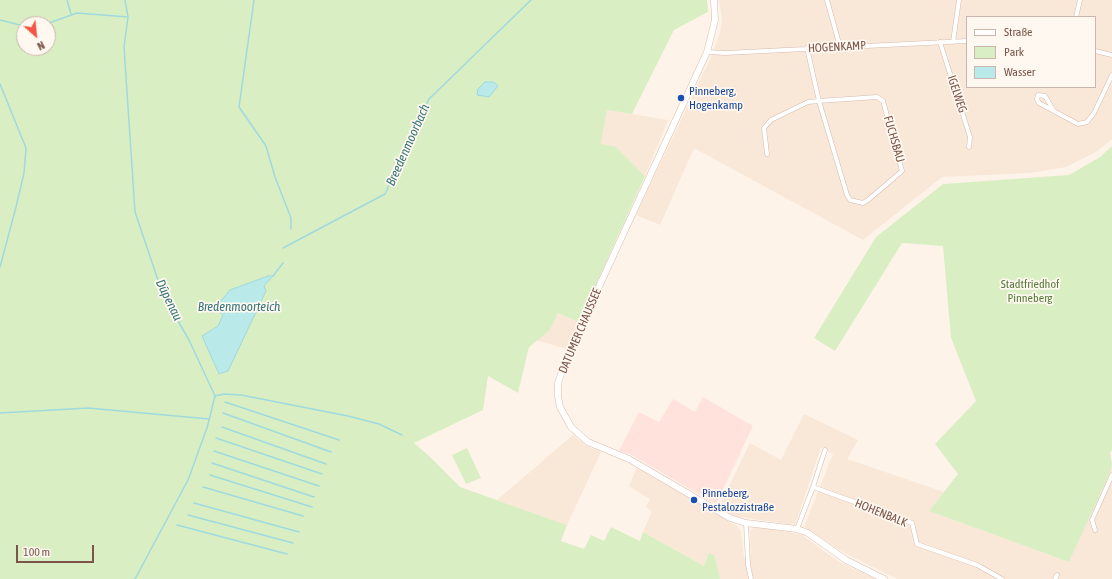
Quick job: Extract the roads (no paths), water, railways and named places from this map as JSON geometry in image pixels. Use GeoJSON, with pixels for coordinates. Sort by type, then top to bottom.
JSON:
{"type":"FeatureCollection","features":[{"type":"Feature","properties":{"kind":"street","name":"DATUMER CHAUSSEE"},"geometry":{"type":"LineString","coordinates":[[714,0],[715,20],[707,52],[591,304],[562,371],[558,383],[558,396],[565,418],[579,436],[588,442],[628,459],[730,518],[746,522],[797,529],[808,533],[846,560],[884,579]]}},
{"type":"Feature","properties":{"kind":"street"},"geometry":{"type":"LineString","coordinates":[[827,0],[840,47]]}},
{"type":"Feature","properties":{"kind":"street"},"geometry":{"type":"LineString","coordinates":[[953,42],[959,0]]}},
{"type":"Feature","properties":{"kind":"street"},"geometry":{"type":"LineString","coordinates":[[1076,16],[1080,0]]}},
{"type":"Feature","properties":{"kind":"street","name":"IGELWEG"},"geometry":{"type":"LineString","coordinates":[[940,42],[970,137],[969,147]]}},
{"type":"Feature","properties":{"kind":"street","name":"HOGENKAMP"},"geometry":{"type":"LineString","coordinates":[[707,52],[725,53],[807,48],[966,42]]}},
{"type":"Feature","properties":{"kind":"street","name":"FUCHSBAU"},"geometry":{"type":"LineString","coordinates":[[767,154],[764,134],[766,123],[808,102],[819,101],[877,96],[883,102],[902,171],[863,203],[850,200],[846,195],[819,101],[807,48]]}},
{"type":"Feature","properties":{"kind":"street"},"geometry":{"type":"LineString","coordinates":[[1096,51],[1112,55]]}},
{"type":"Feature","properties":{"kind":"street"},"geometry":{"type":"LineString","coordinates":[[1054,112],[1045,96],[1038,96],[1037,99],[1039,103],[1054,112],[1078,124],[1087,122],[1094,113],[1112,76]]}},
{"type":"Feature","properties":{"kind":"street"},"geometry":{"type":"LineString","coordinates":[[797,529],[825,450]]}},
{"type":"Feature","properties":{"kind":"street"},"geometry":{"type":"LineString","coordinates":[[1095,530],[1092,520],[1112,475]]}},
{"type":"Feature","properties":{"kind":"street","name":"HOHENBALK"},"geometry":{"type":"LineString","coordinates":[[813,487],[912,523],[917,544],[977,565],[1002,579]]}},
{"type":"Feature","properties":{"kind":"street"},"geometry":{"type":"LineString","coordinates":[[746,522],[748,565],[752,579]]}},
{"type":"Feature","properties":{"kind":"water"},"geometry":{"type":"Polygon","coordinates":[[[485,82],[494,82],[498,86],[489,97],[477,95],[478,89],[485,82]]]}},
{"type":"Feature","properties":{"kind":"water","name":"Bredenmoorteich"},"geometry":{"type":"Polygon","coordinates":[[[268,276],[273,276],[264,286],[266,291],[228,371],[219,374],[202,336],[218,326],[223,315],[215,308],[230,290],[268,276]]]}},
{"type":"Feature","properties":{"kind":"waterway"},"geometry":{"type":"LineString","coordinates":[[67,0],[71,14]]}},
{"type":"Feature","properties":{"kind":"waterway","name":"Düpenau"},"geometry":{"type":"LineString","coordinates":[[125,0],[128,17],[124,47],[135,212],[163,295],[189,340],[215,396],[207,428],[188,480],[135,579]]}},
{"type":"Feature","properties":{"kind":"waterway"},"geometry":{"type":"LineString","coordinates":[[254,0],[239,107],[266,146],[275,177],[291,218],[291,229]]}},
{"type":"Feature","properties":{"kind":"waterway","name":"Breedenmoorbach"},"geometry":{"type":"LineString","coordinates":[[283,248],[385,194],[429,99],[531,0]]}},
{"type":"Feature","properties":{"kind":"waterway"},"geometry":{"type":"LineString","coordinates":[[56,20],[77,13],[128,17]]}},
{"type":"Feature","properties":{"kind":"waterway"},"geometry":{"type":"LineString","coordinates":[[0,20],[16,24]]}},
{"type":"Feature","properties":{"kind":"waterway"},"geometry":{"type":"LineString","coordinates":[[0,84],[26,148],[24,173],[0,267]]}},
{"type":"Feature","properties":{"kind":"waterway"},"geometry":{"type":"LineString","coordinates":[[273,276],[283,263]]}},
{"type":"Feature","properties":{"kind":"waterway"},"geometry":{"type":"LineString","coordinates":[[215,396],[224,394],[241,395],[348,416],[379,424],[402,435]]}},
{"type":"Feature","properties":{"kind":"waterway"},"geometry":{"type":"LineString","coordinates":[[225,402],[339,440]]}},
{"type":"Feature","properties":{"kind":"waterway"},"geometry":{"type":"LineString","coordinates":[[0,413],[88,408],[209,419]]}},
{"type":"Feature","properties":{"kind":"waterway"},"geometry":{"type":"LineString","coordinates":[[223,413],[331,452]]}},
{"type":"Feature","properties":{"kind":"waterway"},"geometry":{"type":"LineString","coordinates":[[222,427],[326,464]]}},
{"type":"Feature","properties":{"kind":"waterway"},"geometry":{"type":"LineString","coordinates":[[216,438],[322,474]]}},
{"type":"Feature","properties":{"kind":"waterway"},"geometry":{"type":"LineString","coordinates":[[214,451],[319,486]]}},
{"type":"Feature","properties":{"kind":"waterway"},"geometry":{"type":"LineString","coordinates":[[212,463],[314,497]]}},
{"type":"Feature","properties":{"kind":"waterway"},"geometry":{"type":"LineString","coordinates":[[210,475],[312,507]]}},
{"type":"Feature","properties":{"kind":"waterway"},"geometry":{"type":"LineString","coordinates":[[203,487],[303,516]]}},
{"type":"Feature","properties":{"kind":"waterway"},"geometry":{"type":"LineString","coordinates":[[194,503],[299,532]]}},
{"type":"Feature","properties":{"kind":"waterway"},"geometry":{"type":"LineString","coordinates":[[188,515],[293,543]]}},
{"type":"Feature","properties":{"kind":"waterway"},"geometry":{"type":"LineString","coordinates":[[177,525],[287,554]]}},
{"type":"Feature","properties":{"kind":"place","name":"Pinneberg, Hogenkamp"},"geometry":{"type":"Point","coordinates":[681,98]}},
{"type":"Feature","properties":{"kind":"place","name":"Pinneberg, Pestalozzistraße"},"geometry":{"type":"Point","coordinates":[694,500]}},
{"type":"Feature","properties":{"kind":"park label","name":"Stadtfriedhof Pinneberg"},"geometry":{"type":"Point","coordinates":[1030,291]}}]}
